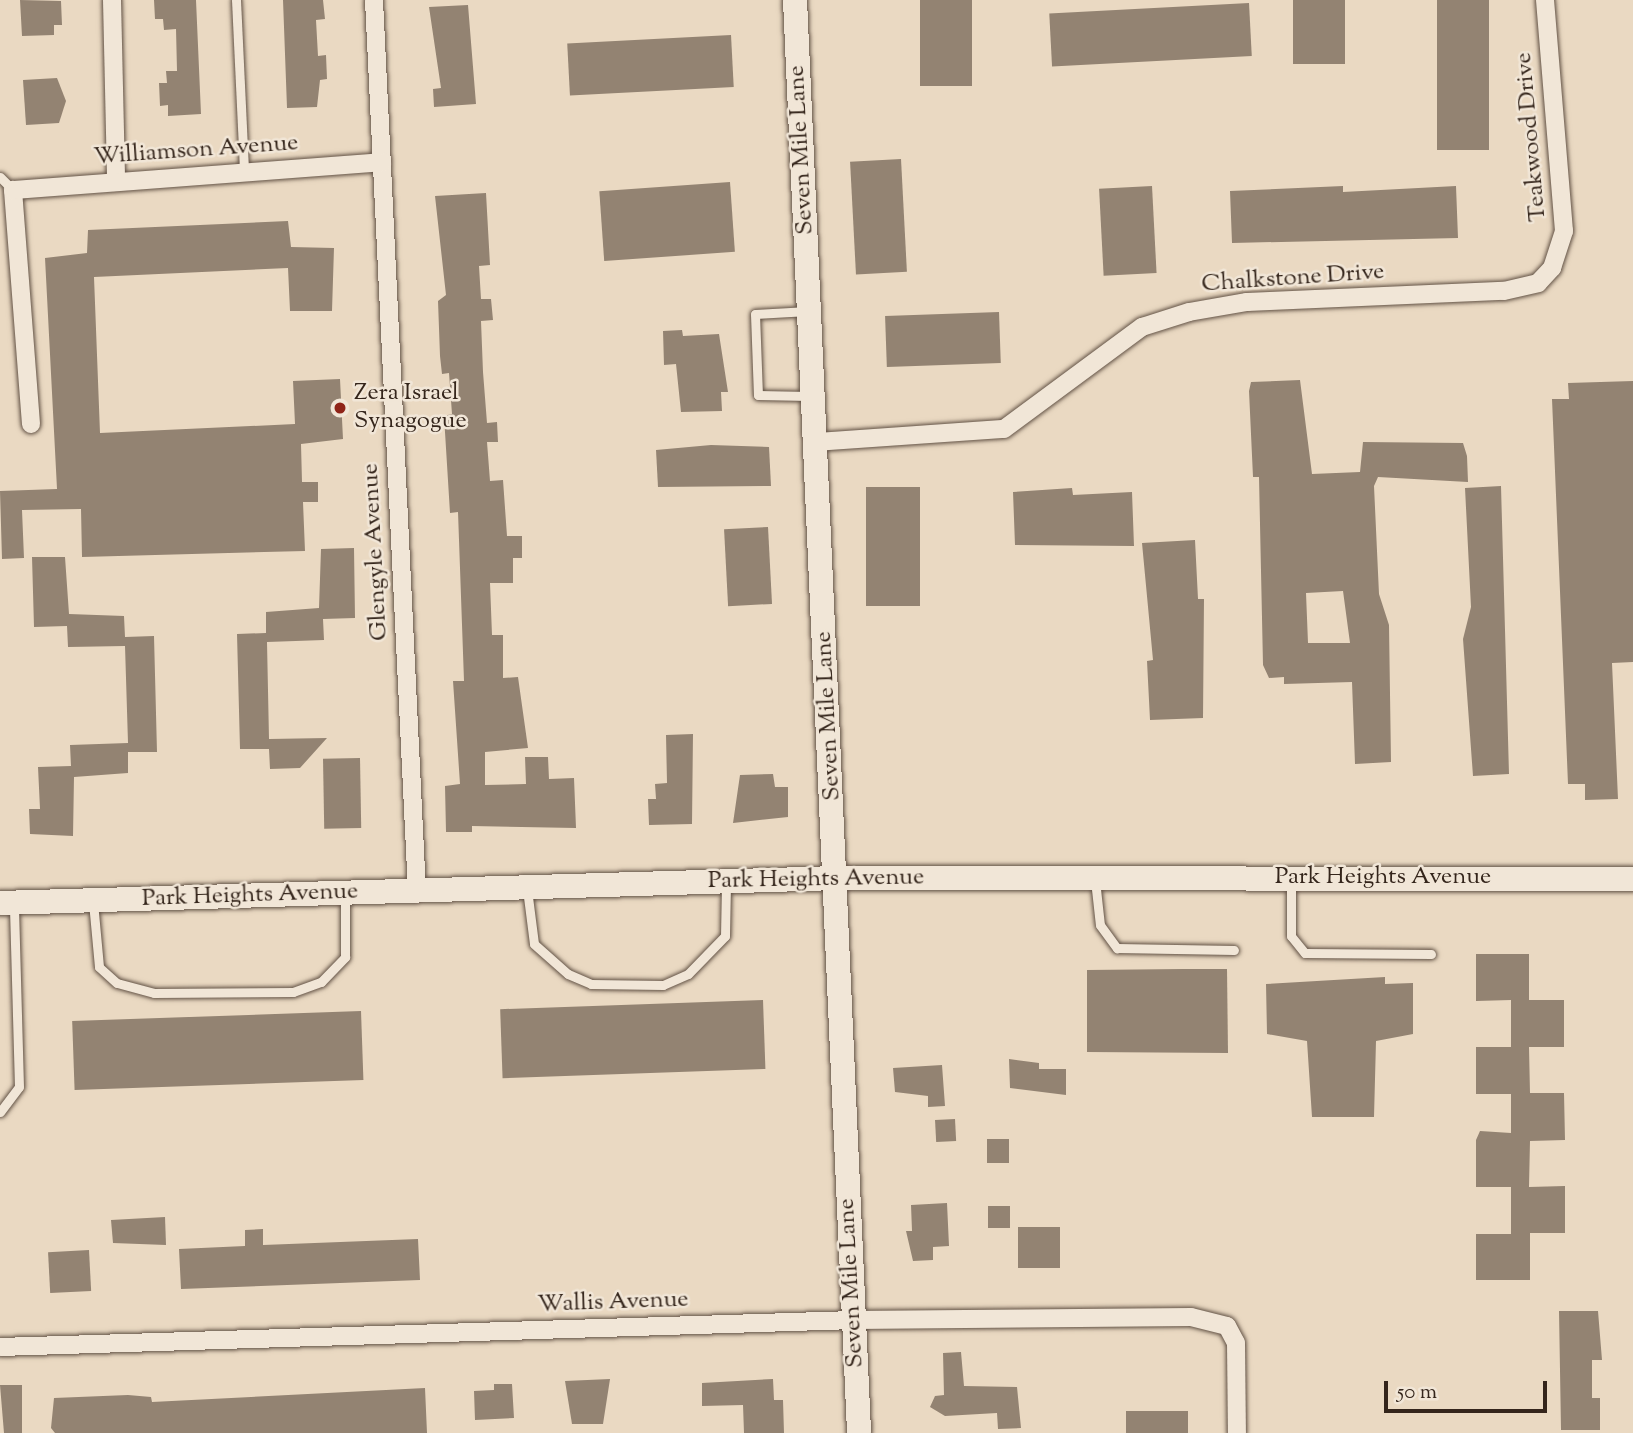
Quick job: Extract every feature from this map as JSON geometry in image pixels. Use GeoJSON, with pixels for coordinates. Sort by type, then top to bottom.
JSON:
{"type":"FeatureCollection","features":[{"type":"Feature","properties":{"kind":"main road","name":"Seven Mile Lane"},"geometry":{"type":"LineString","coordinates":[[795,0],[859,1433]]}},
{"type":"Feature","properties":{"kind":"main road","name":"Park Heights Avenue"},"geometry":{"type":"LineString","coordinates":[[7,903],[836,878],[1633,879]]}},
{"type":"Feature","properties":{"kind":"street"},"geometry":{"type":"LineString","coordinates":[[112,0],[116,182]]}},
{"type":"Feature","properties":{"kind":"street","name":"Glengyle Avenue"},"geometry":{"type":"LineString","coordinates":[[374,0],[416,891]]}},
{"type":"Feature","properties":{"kind":"street","name":"Teakwood Drive"},"geometry":{"type":"LineString","coordinates":[[1545,0],[1564,231],[1552,268]]}},
{"type":"Feature","properties":{"kind":"street","name":"Williamson Avenue"},"geometry":{"type":"LineString","coordinates":[[13,190],[382,162]]}},
{"type":"Feature","properties":{"kind":"street"},"geometry":{"type":"LineString","coordinates":[[13,190],[30,424]]}},
{"type":"Feature","properties":{"kind":"street","name":"Chalkstone Drive"},"geometry":{"type":"LineString","coordinates":[[816,442],[1004,429],[1142,327],[1189,312],[1247,302],[1503,291],[1538,283],[1552,268]]}},
{"type":"Feature","properties":{"kind":"street","name":"Wallis Avenue"},"geometry":{"type":"LineString","coordinates":[[0,1348],[853,1320],[1191,1317],[1227,1326],[1240,1365],[1237,1433]]}},
{"type":"Feature","properties":{"kind":"lane"},"geometry":{"type":"LineString","coordinates":[[236,0],[244,171]]}},
{"type":"Feature","properties":{"kind":"lane"},"geometry":{"type":"LineString","coordinates":[[0,177],[13,190]]}},
{"type":"Feature","properties":{"kind":"lane"},"geometry":{"type":"LineString","coordinates":[[810,311],[755,314],[758,395],[814,397]]}},
{"type":"Feature","properties":{"kind":"lane"},"geometry":{"type":"LineString","coordinates":[[1095,878],[1100,925],[1116,948],[1234,950]]}},
{"type":"Feature","properties":{"kind":"lane"},"geometry":{"type":"LineString","coordinates":[[1291,878],[1291,936],[1305,953],[1431,954]]}},
{"type":"Feature","properties":{"kind":"lane"},"geometry":{"type":"LineString","coordinates":[[527,887],[534,944],[568,974],[591,984],[663,985],[688,974],[725,936],[726,881]]}},
{"type":"Feature","properties":{"kind":"lane"},"geometry":{"type":"LineString","coordinates":[[92,900],[99,967],[117,983],[155,993],[293,992],[321,982],[345,957],[345,893]]}},
{"type":"Feature","properties":{"kind":"lane"},"geometry":{"type":"LineString","coordinates":[[0,1112],[19,1087],[7,903]]}},
{"type":"Feature","properties":{"kind":"building"},"geometry":{"type":"Polygon","coordinates":[[[20,0],[61,1],[62,25],[54,25],[54,35],[22,36],[20,0]]]}},
{"type":"Feature","properties":{"kind":"building"},"geometry":{"type":"Polygon","coordinates":[[[154,0],[196,0],[201,114],[168,116],[168,105],[160,106],[159,83],[167,83],[166,71],[177,71],[176,29],[164,30],[163,19],[155,19],[154,0]]]}},
{"type":"Feature","properties":{"kind":"building"},"geometry":{"type":"Polygon","coordinates":[[[283,0],[323,0],[325,19],[316,20],[318,56],[326,55],[327,79],[320,80],[317,107],[287,108],[283,0]]]}},
{"type":"Feature","properties":{"kind":"building"},"geometry":{"type":"Polygon","coordinates":[[[920,0],[972,0],[972,86],[920,86],[920,0]]]}},
{"type":"Feature","properties":{"kind":"building"},"geometry":{"type":"Polygon","coordinates":[[[1293,0],[1345,0],[1345,64],[1293,64],[1293,0]]]}},
{"type":"Feature","properties":{"kind":"building"},"geometry":{"type":"Polygon","coordinates":[[[1437,0],[1489,0],[1489,150],[1437,150],[1437,0]]]}},
{"type":"Feature","properties":{"kind":"building"},"geometry":{"type":"Polygon","coordinates":[[[1249,3],[1252,56],[1052,66],[1049,13],[1249,3]]]}},
{"type":"Feature","properties":{"kind":"building"},"geometry":{"type":"Polygon","coordinates":[[[468,5],[476,104],[434,107],[433,89],[441,88],[429,7],[468,5]]]}},
{"type":"Feature","properties":{"kind":"building"},"geometry":{"type":"Polygon","coordinates":[[[731,35],[734,87],[570,96],[567,44],[731,35]]]}},
{"type":"Feature","properties":{"kind":"building"},"geometry":{"type":"Polygon","coordinates":[[[57,78],[66,101],[59,123],[26,125],[23,80],[57,78]]]}},
{"type":"Feature","properties":{"kind":"building"},"geometry":{"type":"Polygon","coordinates":[[[901,159],[907,272],[856,275],[850,162],[901,159]]]}},
{"type":"Feature","properties":{"kind":"building"},"geometry":{"type":"Polygon","coordinates":[[[730,182],[735,252],[604,261],[599,191],[730,182]]]}},
{"type":"Feature","properties":{"kind":"building"},"geometry":{"type":"Polygon","coordinates":[[[1152,186],[1157,273],[1104,276],[1099,189],[1152,186]]]}},
{"type":"Feature","properties":{"kind":"building"},"geometry":{"type":"Polygon","coordinates":[[[1343,186],[1343,192],[1456,186],[1458,238],[1232,243],[1230,191],[1343,186]]]}},
{"type":"Feature","properties":{"kind":"building"},"geometry":{"type":"Polygon","coordinates":[[[486,193],[490,265],[479,266],[481,299],[491,299],[493,320],[481,321],[483,372],[487,423],[497,422],[498,442],[487,442],[490,481],[503,480],[507,536],[522,536],[522,558],[513,558],[513,583],[490,583],[492,635],[503,635],[503,678],[518,677],[528,748],[485,752],[485,785],[526,784],[525,757],[548,757],[549,779],[574,778],[576,828],[472,826],[472,832],[446,832],[445,786],[460,784],[453,681],[464,681],[458,512],[450,513],[444,416],[452,414],[449,373],[442,374],[440,356],[438,301],[446,295],[435,196],[486,193]]]}},
{"type":"Feature","properties":{"kind":"building"},"geometry":{"type":"Polygon","coordinates":[[[288,221],[291,247],[334,248],[332,311],[290,311],[288,268],[94,277],[100,433],[295,424],[293,381],[340,379],[343,439],[301,444],[302,482],[318,482],[318,502],[303,502],[305,551],[82,557],[81,509],[22,510],[24,558],[2,559],[0,491],[57,489],[45,258],[87,253],[88,230],[288,221]]]}},
{"type":"Feature","properties":{"kind":"building"},"geometry":{"type":"Polygon","coordinates":[[[999,312],[1001,363],[887,367],[885,316],[999,312]]]}},
{"type":"Feature","properties":{"kind":"building"},"geometry":{"type":"Polygon","coordinates":[[[682,330],[683,336],[719,334],[728,392],[721,392],[722,411],[681,412],[676,364],[664,365],[663,331],[682,330]]]}},
{"type":"Feature","properties":{"kind":"building"},"geometry":{"type":"Polygon","coordinates":[[[1300,380],[1312,474],[1360,472],[1363,442],[1463,443],[1467,456],[1468,482],[1378,477],[1374,486],[1379,594],[1389,625],[1391,762],[1355,764],[1352,682],[1284,684],[1284,677],[1269,678],[1263,665],[1259,477],[1253,477],[1249,391],[1251,382],[1300,380]],[[1343,591],[1306,593],[1308,643],[1350,643],[1343,591]]]}},
{"type":"Feature","properties":{"kind":"building"},"geometry":{"type":"Polygon","coordinates":[[[1633,381],[1633,662],[1612,663],[1618,799],[1585,800],[1585,784],[1568,784],[1552,399],[1569,399],[1568,383],[1633,381]]]}},
{"type":"Feature","properties":{"kind":"building"},"geometry":{"type":"Polygon","coordinates":[[[711,445],[769,447],[771,486],[658,487],[656,450],[711,445]]]}},
{"type":"Feature","properties":{"kind":"building"},"geometry":{"type":"Polygon","coordinates":[[[1501,486],[1509,774],[1473,776],[1463,639],[1471,607],[1465,488],[1501,486]]]}},
{"type":"Feature","properties":{"kind":"building"},"geometry":{"type":"Polygon","coordinates":[[[866,487],[920,487],[920,606],[866,606],[866,487]]]}},
{"type":"Feature","properties":{"kind":"building"},"geometry":{"type":"Polygon","coordinates":[[[1072,488],[1073,495],[1132,492],[1134,546],[1015,545],[1013,492],[1072,488]]]}},
{"type":"Feature","properties":{"kind":"building"},"geometry":{"type":"Polygon","coordinates":[[[768,527],[772,604],[728,606],[724,529],[768,527]]]}},
{"type":"Feature","properties":{"kind":"building"},"geometry":{"type":"Polygon","coordinates":[[[1195,540],[1198,599],[1204,599],[1203,718],[1150,720],[1147,661],[1153,660],[1142,543],[1195,540]]]}},
{"type":"Feature","properties":{"kind":"building"},"geometry":{"type":"Polygon","coordinates":[[[354,548],[355,618],[323,619],[324,640],[267,642],[269,739],[327,738],[300,768],[270,769],[269,749],[240,749],[237,634],[266,633],[266,612],[319,608],[321,549],[354,548]]]}},
{"type":"Feature","properties":{"kind":"building"},"geometry":{"type":"Polygon","coordinates":[[[32,557],[65,557],[69,614],[124,616],[125,637],[154,636],[157,752],[128,752],[128,773],[74,777],[73,836],[30,834],[29,809],[40,809],[38,767],[71,766],[70,745],[128,743],[125,646],[68,647],[67,626],[34,627],[32,557]]]}},
{"type":"Feature","properties":{"kind":"building"},"geometry":{"type":"Polygon","coordinates":[[[693,734],[692,824],[649,825],[648,799],[656,799],[655,784],[667,783],[666,735],[693,734]]]}},
{"type":"Feature","properties":{"kind":"building"},"geometry":{"type":"Polygon","coordinates":[[[360,758],[361,828],[324,829],[323,759],[360,758]]]}},
{"type":"Feature","properties":{"kind":"building"},"geometry":{"type":"Polygon","coordinates":[[[773,774],[775,787],[788,787],[788,817],[733,823],[740,775],[773,774]]]}},
{"type":"Feature","properties":{"kind":"building"},"geometry":{"type":"Polygon","coordinates":[[[1476,954],[1529,954],[1529,1000],[1564,1000],[1564,1047],[1529,1047],[1530,1093],[1564,1093],[1565,1140],[1530,1141],[1529,1187],[1565,1186],[1565,1233],[1530,1233],[1530,1280],[1476,1280],[1476,1234],[1511,1234],[1511,1187],[1476,1187],[1476,1140],[1480,1131],[1511,1133],[1511,1094],[1476,1094],[1476,1047],[1511,1047],[1511,1000],[1476,1001],[1476,954]]]}},
{"type":"Feature","properties":{"kind":"building"},"geometry":{"type":"Polygon","coordinates":[[[1227,969],[1228,1053],[1087,1052],[1087,970],[1227,969]]]}},
{"type":"Feature","properties":{"kind":"building"},"geometry":{"type":"Polygon","coordinates":[[[1385,977],[1385,984],[1413,983],[1413,1034],[1376,1041],[1374,1117],[1312,1117],[1307,1041],[1267,1034],[1266,984],[1385,977]]]}},
{"type":"Feature","properties":{"kind":"building"},"geometry":{"type":"Polygon","coordinates":[[[763,1000],[765,1069],[503,1078],[500,1009],[763,1000]]]}},
{"type":"Feature","properties":{"kind":"building"},"geometry":{"type":"Polygon","coordinates":[[[361,1011],[363,1080],[75,1090],[72,1021],[361,1011]]]}},
{"type":"Feature","properties":{"kind":"building"},"geometry":{"type":"Polygon","coordinates":[[[1009,1059],[1039,1063],[1039,1069],[1066,1069],[1066,1095],[1010,1088],[1009,1059]]]}},
{"type":"Feature","properties":{"kind":"building"},"geometry":{"type":"Polygon","coordinates":[[[942,1065],[945,1106],[928,1107],[928,1096],[895,1092],[893,1068],[942,1065]]]}},
{"type":"Feature","properties":{"kind":"building"},"geometry":{"type":"Polygon","coordinates":[[[955,1119],[956,1141],[936,1142],[935,1120],[955,1119]]]}},
{"type":"Feature","properties":{"kind":"building"},"geometry":{"type":"Polygon","coordinates":[[[987,1139],[1009,1139],[1009,1163],[987,1163],[987,1139]]]}},
{"type":"Feature","properties":{"kind":"building"},"geometry":{"type":"Polygon","coordinates":[[[947,1203],[949,1246],[933,1247],[933,1260],[913,1261],[906,1231],[912,1231],[911,1205],[947,1203]]]}},
{"type":"Feature","properties":{"kind":"building"},"geometry":{"type":"Polygon","coordinates":[[[988,1206],[1010,1206],[1010,1228],[988,1228],[988,1206]]]}},
{"type":"Feature","properties":{"kind":"building"},"geometry":{"type":"Polygon","coordinates":[[[165,1217],[166,1245],[113,1243],[111,1220],[165,1217]]]}},
{"type":"Feature","properties":{"kind":"building"},"geometry":{"type":"Polygon","coordinates":[[[1018,1227],[1060,1227],[1060,1268],[1018,1268],[1018,1227]]]}},
{"type":"Feature","properties":{"kind":"building"},"geometry":{"type":"Polygon","coordinates":[[[263,1229],[263,1245],[418,1239],[420,1280],[181,1289],[179,1249],[245,1246],[245,1230],[263,1229]]]}},
{"type":"Feature","properties":{"kind":"building"},"geometry":{"type":"Polygon","coordinates":[[[89,1250],[91,1291],[50,1293],[48,1252],[89,1250]]]}},
{"type":"Feature","properties":{"kind":"building"},"geometry":{"type":"Polygon","coordinates":[[[1559,1311],[1598,1311],[1602,1360],[1592,1360],[1592,1398],[1600,1398],[1600,1430],[1561,1430],[1559,1311]]]}},
{"type":"Feature","properties":{"kind":"building"},"geometry":{"type":"Polygon","coordinates":[[[961,1352],[964,1386],[1017,1387],[1021,1428],[998,1429],[997,1413],[945,1416],[930,1407],[935,1396],[944,1395],[943,1353],[961,1352]]]}},
{"type":"Feature","properties":{"kind":"building"},"geometry":{"type":"Polygon","coordinates":[[[610,1379],[603,1424],[572,1424],[565,1381],[610,1379]]]}},
{"type":"Feature","properties":{"kind":"building"},"geometry":{"type":"Polygon","coordinates":[[[773,1379],[774,1400],[783,1400],[784,1433],[744,1433],[743,1405],[702,1406],[702,1383],[773,1379]]]}},
{"type":"Feature","properties":{"kind":"building"},"geometry":{"type":"Polygon","coordinates":[[[494,1384],[512,1384],[514,1418],[475,1420],[474,1391],[494,1390],[494,1384]]]}},
{"type":"Feature","properties":{"kind":"building"},"geometry":{"type":"Polygon","coordinates":[[[0,1385],[22,1385],[22,1433],[4,1433],[0,1385]]]}},
{"type":"Feature","properties":{"kind":"building"},"geometry":{"type":"Polygon","coordinates":[[[425,1388],[427,1433],[55,1433],[51,1428],[54,1398],[128,1395],[151,1397],[152,1402],[425,1388]]]}},
{"type":"Feature","properties":{"kind":"building"},"geometry":{"type":"Polygon","coordinates":[[[1126,1411],[1188,1411],[1188,1433],[1126,1433],[1126,1411]]]}},
{"type":"Feature","properties":{"kind":"place","name":"Zera Israel Synagogue"},"geometry":{"type":"Point","coordinates":[340,408]}}]}
